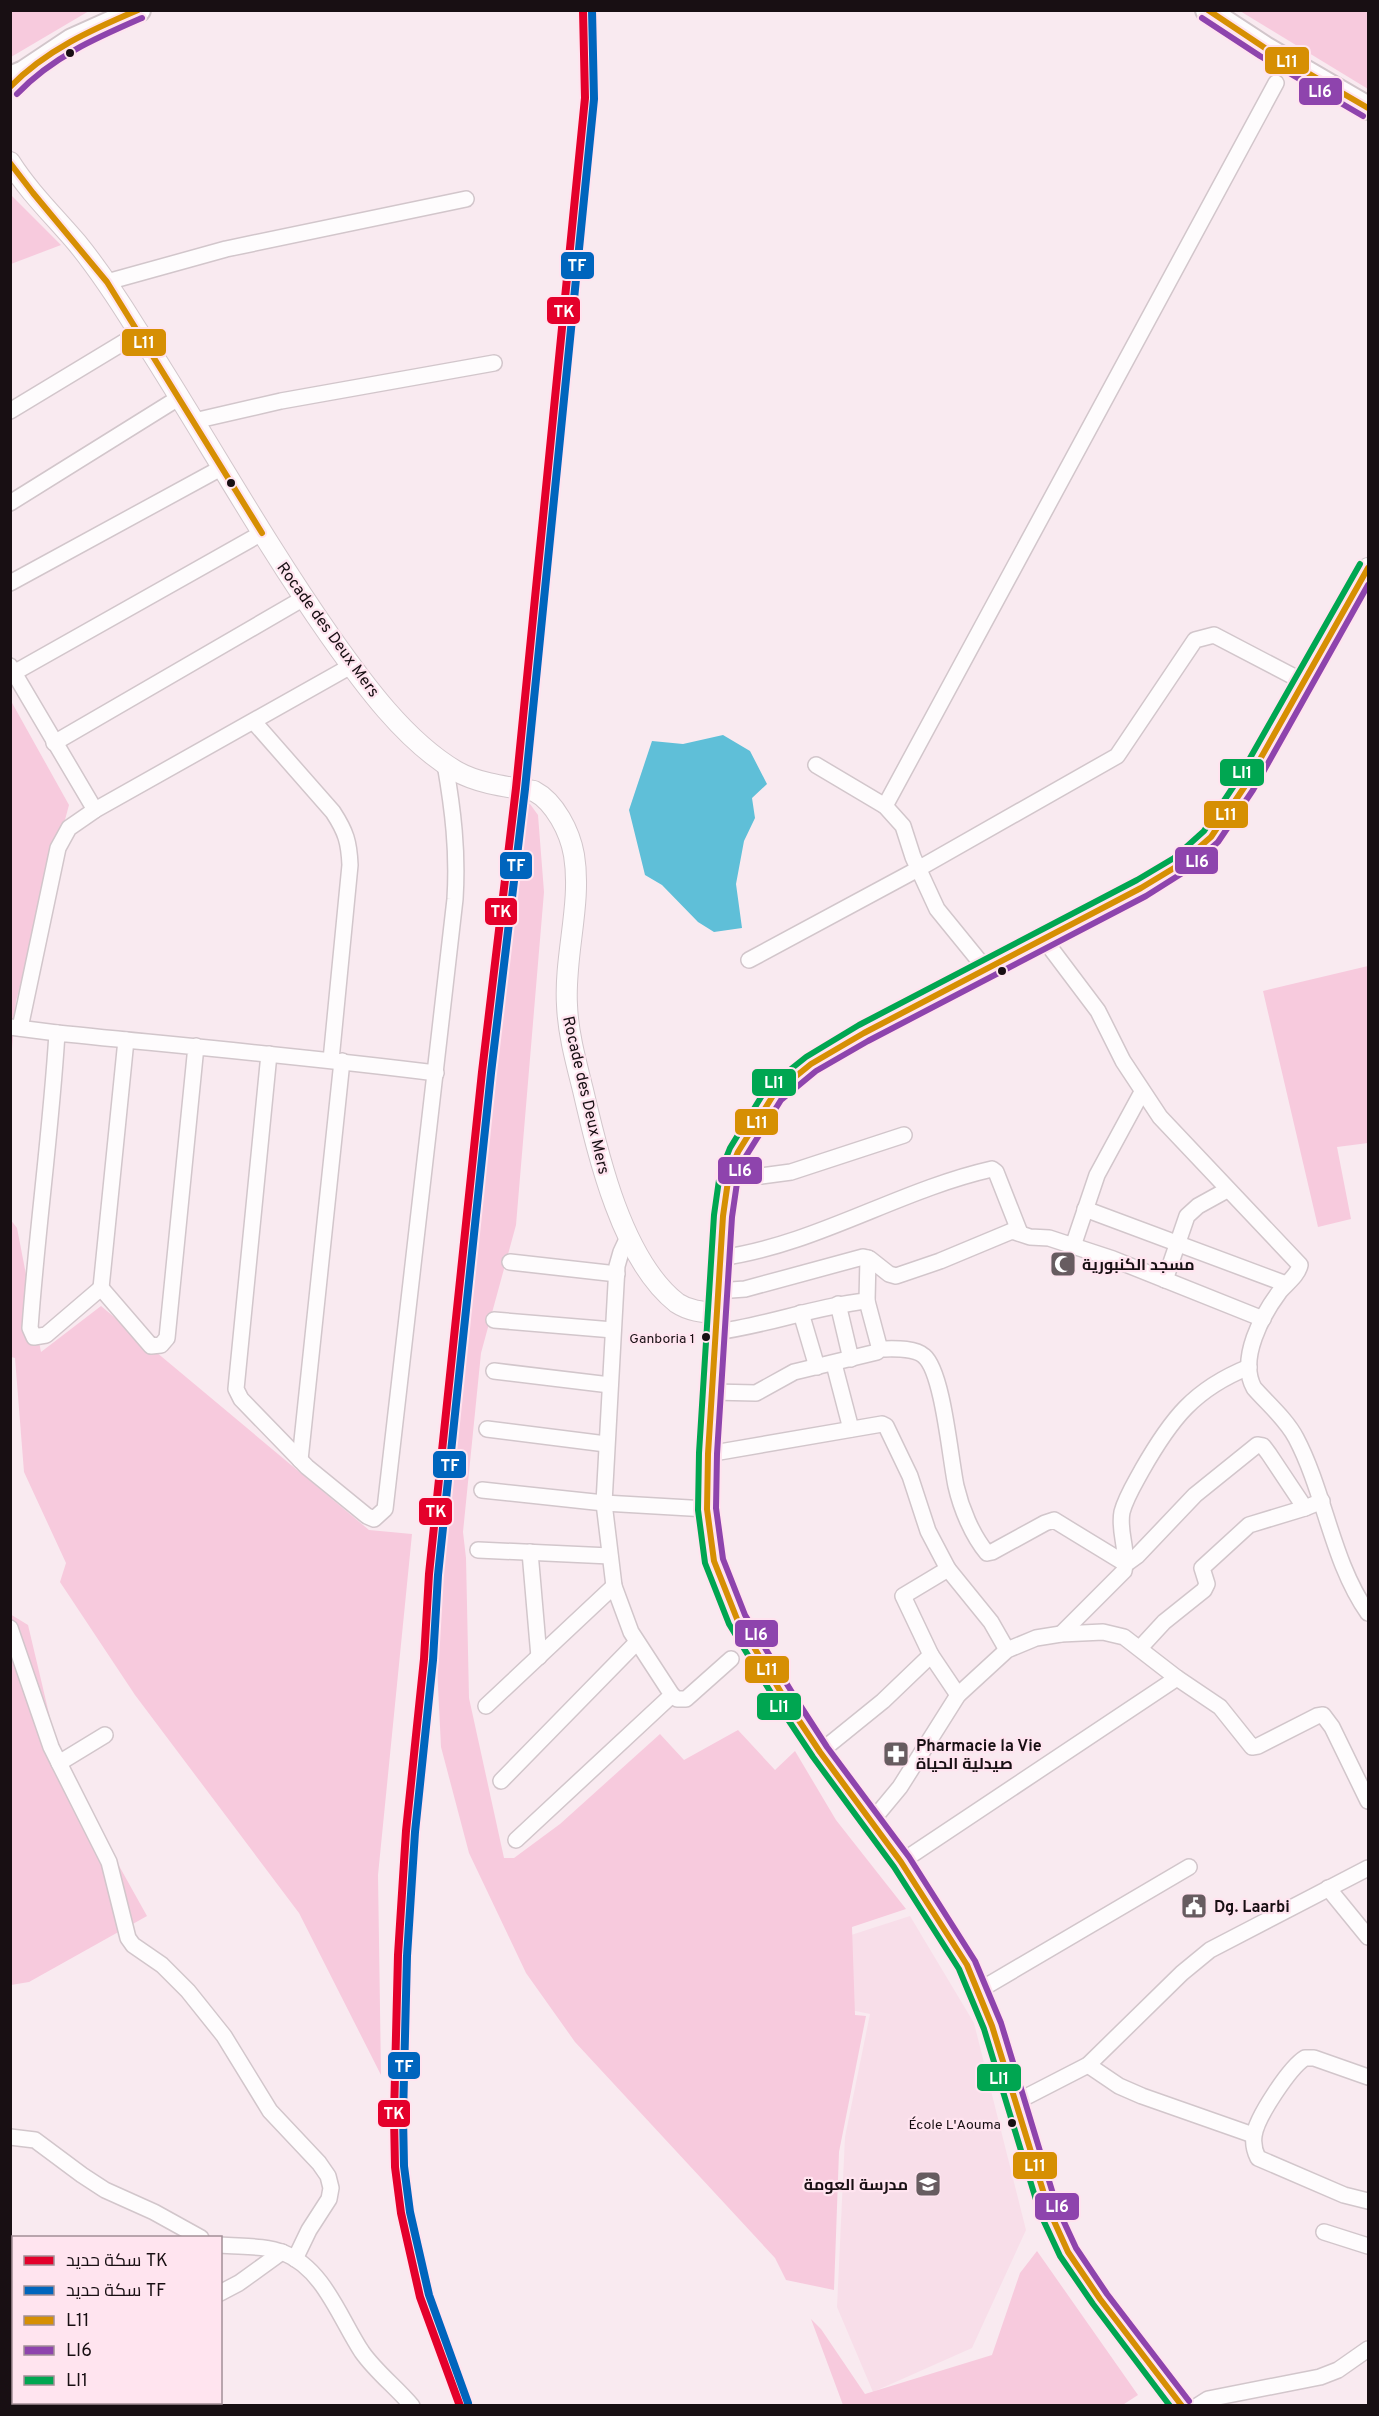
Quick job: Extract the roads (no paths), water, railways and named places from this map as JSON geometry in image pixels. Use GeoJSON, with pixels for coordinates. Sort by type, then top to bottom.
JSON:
{"type":"FeatureCollection","features":[{"type":"Feature","properties":{"kind":"highway"},"geometry":{"type":"LineString","coordinates":[[15,79],[72,40],[139,10]]}},
{"type":"Feature","properties":{"kind":"highway"},"geometry":{"type":"LineString","coordinates":[[1207,10],[1265,48],[1368,108]]}},
{"type":"Feature","properties":{"kind":"main road","name":"Rocade des Deux Mers"},"geometry":{"type":"LineString","coordinates":[[10,162],[17,179],[77,243],[106,282],[140,333],[262,533],[351,666],[417,741],[445,764],[458,772],[480,780],[534,791],[541,795],[555,811],[568,833],[574,856],[575,880],[566,983],[570,1031],[598,1155],[629,1235],[646,1268],[664,1291],[678,1303],[715,1322]]}},
{"type":"Feature","properties":{"kind":"main road"},"geometry":{"type":"LineString","coordinates":[[1182,2406],[1100,2299],[1068,2252],[1049,2210],[992,2025],[957,1948],[901,1863],[820,1752],[760,1658],[728,1600],[714,1561],[707,1509],[715,1322],[723,1216],[729,1174],[738,1152],[774,1094],[798,1073],[829,1052],[1141,888],[1179,865],[1211,837],[1245,786],[1368,568]]}},
{"type":"Feature","properties":{"kind":"street"},"geometry":{"type":"LineString","coordinates":[[885,806],[1276,83]]}},
{"type":"Feature","properties":{"kind":"street"},"geometry":{"type":"LineString","coordinates":[[106,282],[226,249],[466,199]]}},
{"type":"Feature","properties":{"kind":"street"},"geometry":{"type":"LineString","coordinates":[[10,411],[140,333]]}},
{"type":"Feature","properties":{"kind":"street"},"geometry":{"type":"LineString","coordinates":[[194,421],[281,401],[494,363]]}},
{"type":"Feature","properties":{"kind":"street"},"geometry":{"type":"LineString","coordinates":[[10,503],[180,398]]}},
{"type":"Feature","properties":{"kind":"street"},"geometry":{"type":"LineString","coordinates":[[10,583],[221,468]]}},
{"type":"Feature","properties":{"kind":"street"},"geometry":{"type":"LineString","coordinates":[[95,810],[12,671],[262,533]]}},
{"type":"Feature","properties":{"kind":"street"},"geometry":{"type":"LineString","coordinates":[[54,743],[304,598]]}},
{"type":"Feature","properties":{"kind":"street"},"geometry":{"type":"LineString","coordinates":[[749,960],[918,869],[1117,756],[1195,640],[1214,635],[1304,682]]}},
{"type":"Feature","properties":{"kind":"street"},"geometry":{"type":"LineString","coordinates":[[351,666],[95,810],[69,828],[58,848],[15,1028],[436,1073]]}},
{"type":"Feature","properties":{"kind":"street"},"geometry":{"type":"LineString","coordinates":[[254,722],[333,812],[344,828],[350,844],[336,1061],[300,1460]]}},
{"type":"Feature","properties":{"kind":"street"},"geometry":{"type":"LineString","coordinates":[[269,1054],[237,1389],[241,1399],[300,1460],[367,1516],[374,1518],[385,1509],[458,862],[454,817],[445,764]]}},
{"type":"Feature","properties":{"kind":"street"},"geometry":{"type":"LineString","coordinates":[[816,765],[885,806],[903,826],[918,869],[937,909],[985,968]]}},
{"type":"Feature","properties":{"kind":"street"},"geometry":{"type":"LineString","coordinates":[[1043,938],[1098,1011],[1123,1061],[1160,1117],[1201,1159],[1227,1190],[1300,1264],[1299,1270],[1286,1284],[1263,1319],[1253,1345],[1249,1367],[1250,1379],[1254,1388],[1295,1435],[1322,1501],[1347,1574],[1368,1613]]}},
{"type":"Feature","properties":{"kind":"street"},"geometry":{"type":"LineString","coordinates":[[57,1033],[49,1149],[34,1265],[32,1334],[37,1338],[46,1335],[101,1288],[126,1040]]}},
{"type":"Feature","properties":{"kind":"street"},"geometry":{"type":"LineString","coordinates":[[101,1288],[151,1346],[164,1342],[169,1332],[196,1046]]}},
{"type":"Feature","properties":{"kind":"street"},"geometry":{"type":"LineString","coordinates":[[1073,1246],[1106,1157],[1142,1092]]}},
{"type":"Feature","properties":{"kind":"street"},"geometry":{"type":"LineString","coordinates":[[729,1174],[761,1176],[791,1172],[904,1135]]}},
{"type":"Feature","properties":{"kind":"street"},"geometry":{"type":"LineString","coordinates":[[720,1258],[744,1255],[780,1245],[930,1188],[992,1168],[996,1172],[1020,1233]]}},
{"type":"Feature","properties":{"kind":"street"},"geometry":{"type":"LineString","coordinates":[[1165,1280],[1187,1216],[1198,1206],[1227,1190]]}},
{"type":"Feature","properties":{"kind":"street"},"geometry":{"type":"LineString","coordinates":[[1085,1209],[1286,1284]]}},
{"type":"Feature","properties":{"kind":"street"},"geometry":{"type":"LineString","coordinates":[[717,1291],[745,1289],[848,1261],[868,1258],[889,1274],[896,1276],[940,1261],[1007,1233],[1020,1233],[1030,1237],[1048,1238],[1073,1246],[1263,1319]]}},
{"type":"Feature","properties":{"kind":"street"},"geometry":{"type":"LineString","coordinates":[[629,1235],[621,1252],[617,1274],[606,1444],[604,1503],[614,1586],[631,1632],[672,1695],[677,1699],[687,1699],[731,1659]]}},
{"type":"Feature","properties":{"kind":"street"},"geometry":{"type":"LineString","coordinates":[[868,1258],[867,1301],[879,1349]]}},
{"type":"Feature","properties":{"kind":"street"},"geometry":{"type":"LineString","coordinates":[[510,1262],[617,1274]]}},
{"type":"Feature","properties":{"kind":"street"},"geometry":{"type":"LineString","coordinates":[[715,1322],[749,1327],[838,1304],[867,1301]]}},
{"type":"Feature","properties":{"kind":"street"},"geometry":{"type":"LineString","coordinates":[[838,1304],[851,1359]]}},
{"type":"Feature","properties":{"kind":"street"},"geometry":{"type":"LineString","coordinates":[[801,1313],[817,1367]]}},
{"type":"Feature","properties":{"kind":"street"},"geometry":{"type":"LineString","coordinates":[[494,1320],[613,1329]]}},
{"type":"Feature","properties":{"kind":"street"},"geometry":{"type":"LineString","coordinates":[[712,1392],[756,1393],[795,1372],[834,1364],[874,1353],[879,1349],[922,1354],[929,1362],[942,1404],[961,1504],[985,1551],[993,1552],[1054,1520],[1126,1564]]}},
{"type":"Feature","properties":{"kind":"street"},"geometry":{"type":"LineString","coordinates":[[834,1364],[851,1429]]}},
{"type":"Feature","properties":{"kind":"street"},"geometry":{"type":"LineString","coordinates":[[1061,1634],[1124,1571],[1126,1564],[1121,1522],[1125,1503],[1163,1432],[1185,1407],[1206,1389],[1227,1376],[1249,1367]]}},
{"type":"Feature","properties":{"kind":"street"},"geometry":{"type":"LineString","coordinates":[[494,1371],[610,1385]]}},
{"type":"Feature","properties":{"kind":"street"},"geometry":{"type":"LineString","coordinates":[[708,1454],[882,1424],[886,1427],[894,1448],[910,1476],[928,1531],[948,1569],[991,1622],[1007,1650]]}},
{"type":"Feature","properties":{"kind":"street"},"geometry":{"type":"LineString","coordinates":[[487,1429],[606,1444]]}},
{"type":"Feature","properties":{"kind":"street"},"geometry":{"type":"LineString","coordinates":[[1126,1564],[1137,1556],[1195,1495],[1257,1445],[1263,1446],[1305,1508]]}},
{"type":"Feature","properties":{"kind":"street"},"geometry":{"type":"LineString","coordinates":[[483,1490],[604,1503],[707,1509]]}},
{"type":"Feature","properties":{"kind":"street"},"geometry":{"type":"LineString","coordinates":[[1140,1648],[1164,1622],[1204,1590],[1207,1584],[1202,1568],[1244,1528],[1265,1518],[1305,1508],[1322,1501]]}},
{"type":"Feature","properties":{"kind":"street"},"geometry":{"type":"LineString","coordinates":[[478,1550],[610,1556]]}},
{"type":"Feature","properties":{"kind":"street"},"geometry":{"type":"LineString","coordinates":[[530,1552],[539,1657]]}},
{"type":"Feature","properties":{"kind":"street"},"geometry":{"type":"LineString","coordinates":[[948,1569],[903,1596],[931,1655],[958,1695]]}},
{"type":"Feature","properties":{"kind":"street"},"geometry":{"type":"LineString","coordinates":[[486,1706],[614,1586]]}},
{"type":"Feature","properties":{"kind":"street"},"geometry":{"type":"LineString","coordinates":[[10,1628],[51,1747],[109,1862],[128,1938],[133,1945],[162,1965],[188,1991],[224,2036],[270,2111],[319,2163],[328,2176],[331,2188],[329,2199],[289,2256],[222,2292]]}},
{"type":"Feature","properties":{"kind":"street"},"geometry":{"type":"LineString","coordinates":[[871,1822],[900,1787],[958,1695],[1007,1650],[1036,1638],[1061,1634],[1115,1633],[1140,1648],[1177,1678],[1220,1707],[1231,1718],[1251,1747],[1258,1746],[1323,1715],[1332,1727],[1368,1801]]}},
{"type":"Feature","properties":{"kind":"street"},"geometry":{"type":"LineString","coordinates":[[501,1781],[637,1642]]}},
{"type":"Feature","properties":{"kind":"street"},"geometry":{"type":"LineString","coordinates":[[820,1752],[883,1701],[931,1655]]}},
{"type":"Feature","properties":{"kind":"street"},"geometry":{"type":"LineString","coordinates":[[901,1863],[1177,1678]]}},
{"type":"Feature","properties":{"kind":"street"},"geometry":{"type":"LineString","coordinates":[[516,1840],[672,1695]]}},
{"type":"Feature","properties":{"kind":"street"},"geometry":{"type":"LineString","coordinates":[[59,1763],[105,1735]]}},
{"type":"Feature","properties":{"kind":"street"},"geometry":{"type":"LineString","coordinates":[[978,1991],[1189,1867]]}},
{"type":"Feature","properties":{"kind":"street"},"geometry":{"type":"LineString","coordinates":[[1016,2102],[1088,2065],[1197,1959],[1226,1941],[1368,1868]]}},
{"type":"Feature","properties":{"kind":"street"},"geometry":{"type":"LineString","coordinates":[[1328,1888],[1368,1937]]}},
{"type":"Feature","properties":{"kind":"street"},"geometry":{"type":"LineString","coordinates":[[1368,2078],[1314,2058],[1305,2058],[1296,2065],[1271,2098],[1253,2134],[1255,2153],[1258,2158],[1344,2195],[1368,2201]]}},
{"type":"Feature","properties":{"kind":"street"},"geometry":{"type":"LineString","coordinates":[[1088,2065],[1119,2086],[1142,2096],[1253,2134]]}},
{"type":"Feature","properties":{"kind":"street"},"geometry":{"type":"LineString","coordinates":[[10,2137],[35,2140],[105,2190],[154,2212],[197,2236]]}},
{"type":"Feature","properties":{"kind":"street"},"geometry":{"type":"LineString","coordinates":[[1324,2232],[1368,2246]]}},
{"type":"Feature","properties":{"kind":"street"},"geometry":{"type":"LineString","coordinates":[[222,2245],[289,2256],[322,2287],[370,2363],[412,2406]]}},
{"type":"Feature","properties":{"kind":"street"},"geometry":{"type":"LineString","coordinates":[[1197,2406],[1208,2399],[1320,2377],[1338,2370],[1368,2349]]}},
{"type":"Feature","properties":{"kind":"water"},"geometry":{"type":"Polygon","coordinates":[[[723,735],[750,751],[767,784],[752,798],[755,818],[744,841],[736,884],[742,928],[714,932],[698,922],[662,885],[645,875],[629,810],[652,741],[683,744],[723,735]]]}},
{"type":"Feature","properties":{"kind":"rail line","name":"TK"},"geometry":{"type":"LineString","coordinates":[[460,2406],[420,2297],[401,2213],[395,2167],[394,2116],[398,1955],[406,1831],[424,1659],[429,1574],[482,1072],[516,788],[585,98],[583,10]]}},
{"type":"Feature","properties":{"kind":"rail line","name":"TF"},"geometry":{"type":"LineString","coordinates":[[468,2403],[429,2295],[410,2212],[404,2166],[403,2116],[407,1956],[415,1832],[433,1660],[438,1575],[491,1073],[525,789],[594,99],[592,10]]}},
{"type":"Feature","properties":{"kind":"place","name":"مسجد الكنبورية"},"geometry":{"type":"Point","coordinates":[1063,1264]}},
{"type":"Feature","properties":{"kind":"place","name":"Ganboria 1"},"geometry":{"type":"Point","coordinates":[706,1337]}},
{"type":"Feature","properties":{"kind":"place","name":"Pharmacie la Vie صيدلية الحياة"},"geometry":{"type":"Point","coordinates":[896,1754]}},
{"type":"Feature","properties":{"kind":"place","name":"Dg. Laarbi"},"geometry":{"type":"Point","coordinates":[1194,1906]}},
{"type":"Feature","properties":{"kind":"place","name":"École L'Aouma"},"geometry":{"type":"Point","coordinates":[1012,2123]}},
{"type":"Feature","properties":{"kind":"place","name":"مدرسة العومة"},"geometry":{"type":"Point","coordinates":[928,2184]}}]}
